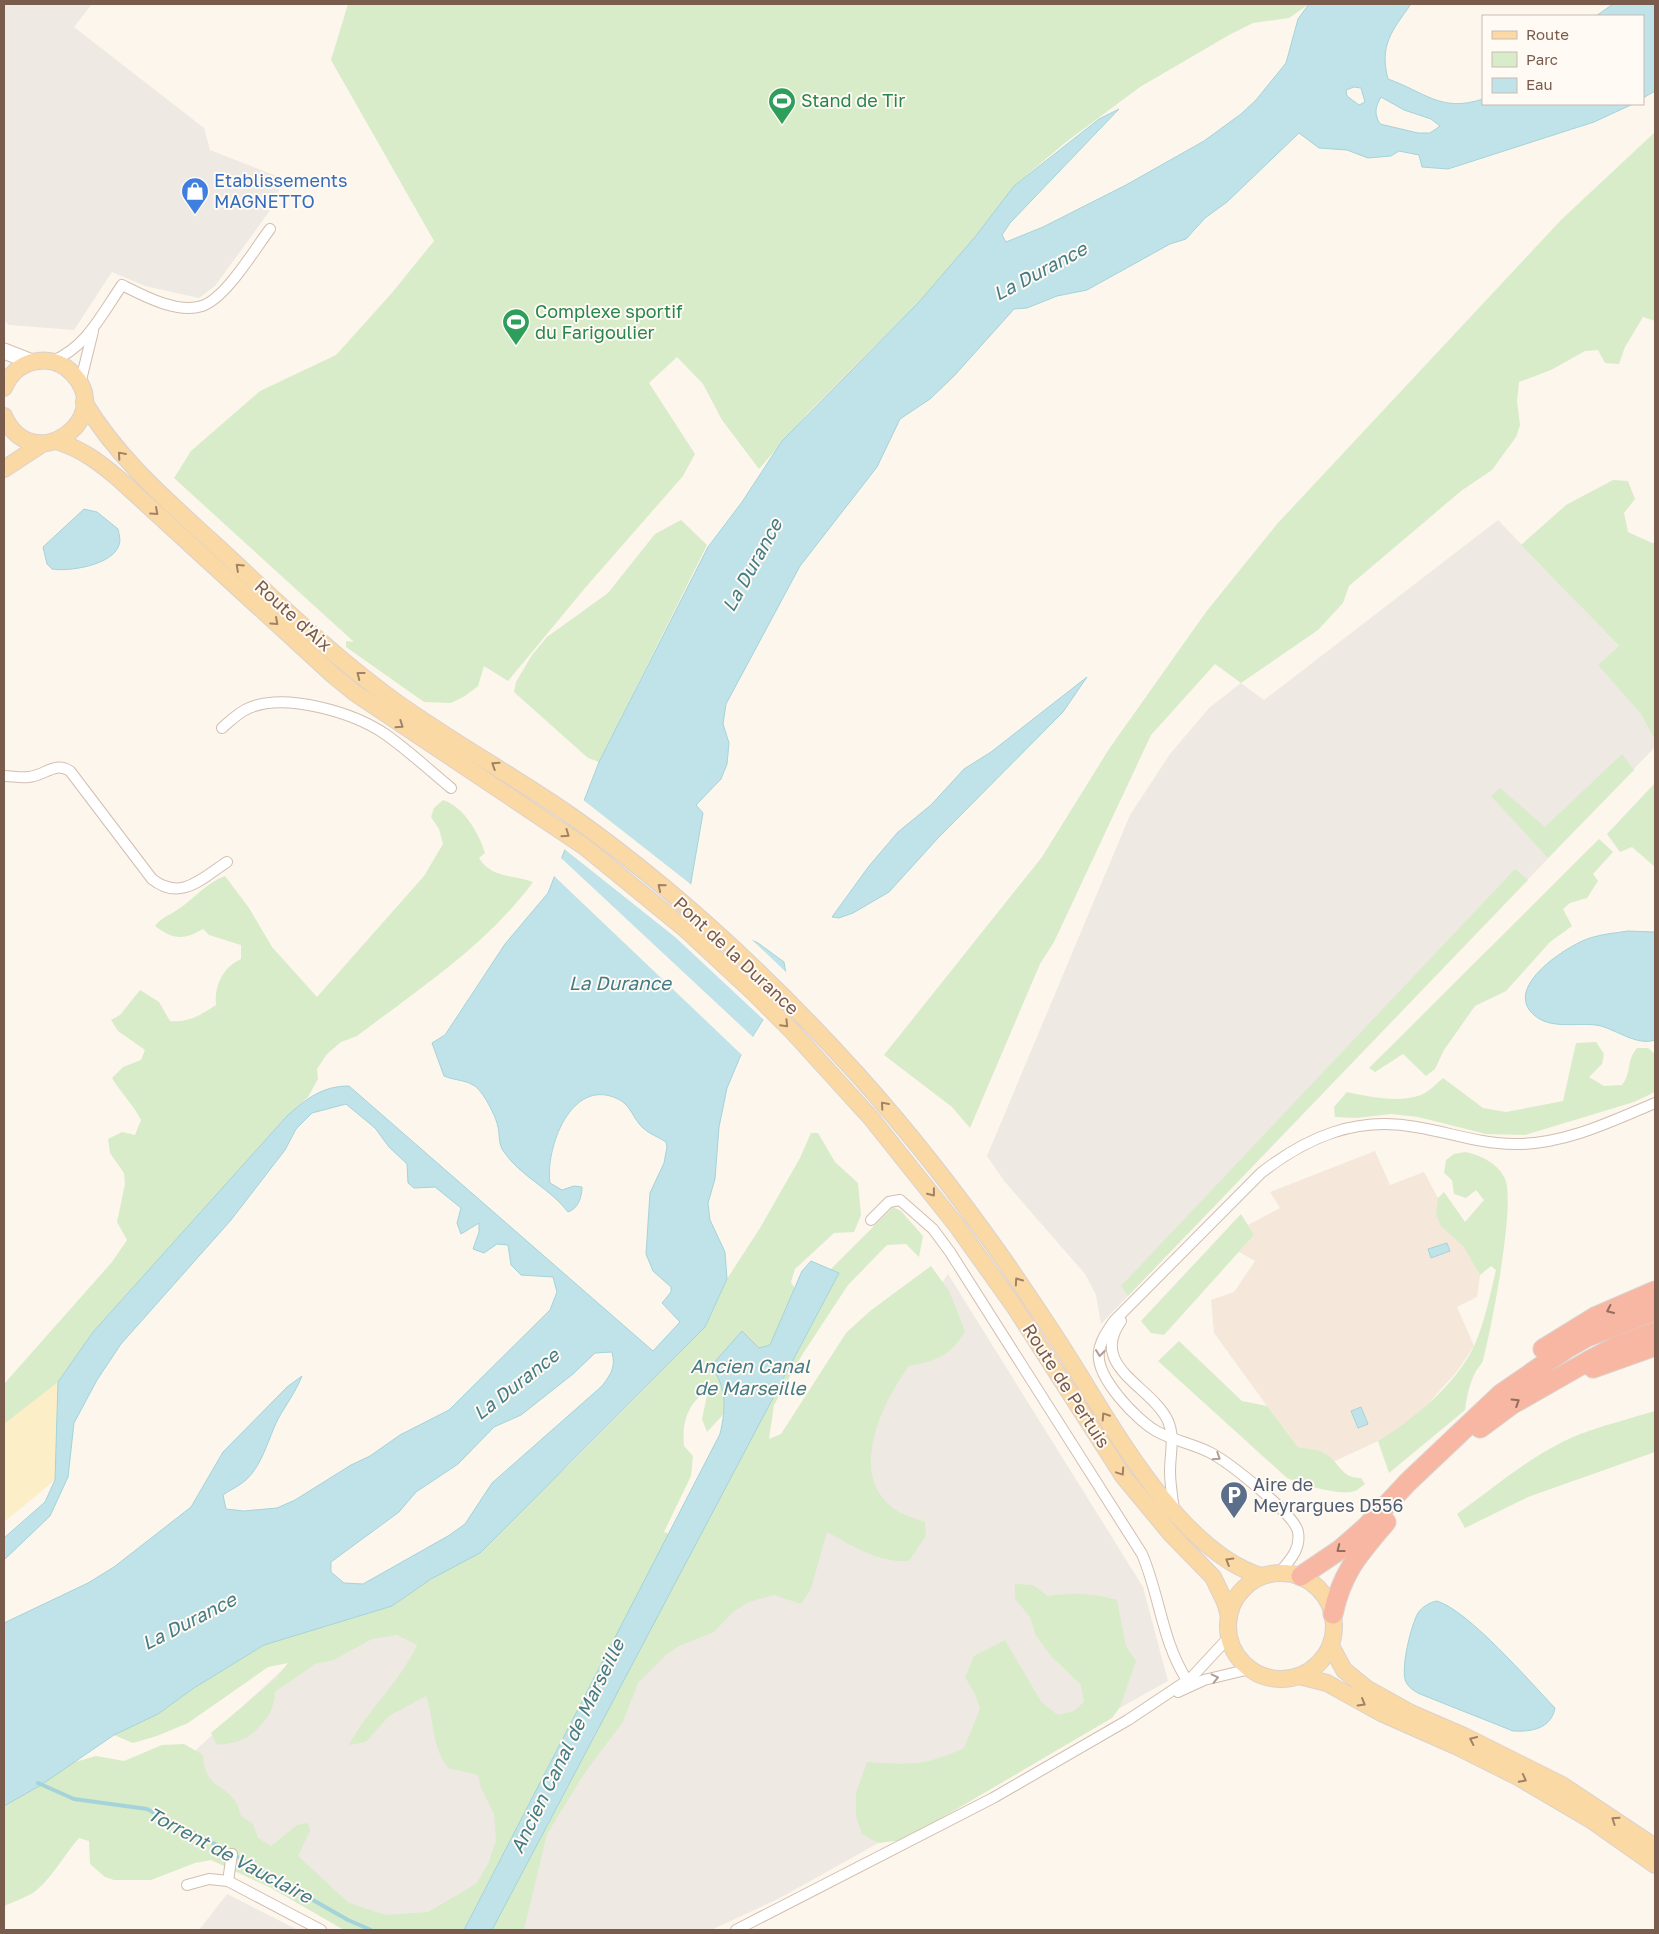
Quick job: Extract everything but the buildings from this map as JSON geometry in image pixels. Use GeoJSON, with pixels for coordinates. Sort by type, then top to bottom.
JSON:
{"type":"FeatureCollection","features":[{"type":"Feature","properties":{"kind":"highway"},"geometry":{"type":"LineString","coordinates":[[1301,1576],[1341,1548],[1366,1527],[1408,1482],[1501,1394],[1539,1352],[1595,1317],[1655,1291]]}},
{"type":"Feature","properties":{"kind":"highway"},"geometry":{"type":"LineString","coordinates":[[1501,1394],[1555,1355],[1587,1337],[1655,1311]]}},
{"type":"Feature","properties":{"kind":"highway"},"geometry":{"type":"LineString","coordinates":[[1533,1371],[1655,1323]]}},
{"type":"Feature","properties":{"kind":"highway"},"geometry":{"type":"LineString","coordinates":[[1333,1614],[1338,1590],[1346,1571],[1371,1539],[1420,1483],[1487,1422],[1511,1405],[1611,1348],[1655,1332]]}},
{"type":"Feature","properties":{"kind":"highway"},"geometry":{"type":"LineString","coordinates":[[1550,1383],[1655,1346]]}},
{"type":"Feature","properties":{"kind":"main road"},"geometry":{"type":"LineString","coordinates":[[4,351],[32,362],[52,361],[69,369],[80,384],[84,402],[83,412],[76,426],[66,437],[49,442],[4,469]]}},
{"type":"Feature","properties":{"kind":"main road"},"geometry":{"type":"LineString","coordinates":[[4,388],[14,372],[32,362]]}},
{"type":"Feature","properties":{"kind":"main road","name":"Route d'Aix"},"geometry":{"type":"LineString","coordinates":[[84,402],[109,440],[146,481],[343,662],[395,701],[536,792]]}},
{"type":"Feature","properties":{"kind":"main road","name":"Route d'Aix"},"geometry":{"type":"LineString","coordinates":[[4,417],[9,426],[23,439],[76,448],[92,456],[332,676],[526,806]]}},
{"type":"Feature","properties":{"kind":"main road","name":"Pont de la Durance"},"geometry":{"type":"LineString","coordinates":[[536,792],[620,853],[738,953],[856,1073],[916,1143]]}},
{"type":"Feature","properties":{"kind":"main road","name":"Pont de la Durance"},"geometry":{"type":"LineString","coordinates":[[526,806],[613,869],[725,965],[811,1052],[901,1155]]}},
{"type":"Feature","properties":{"kind":"main road","name":"Route de Pertuis"},"geometry":{"type":"LineString","coordinates":[[916,1143],[1003,1258],[1125,1446],[1175,1512],[1216,1553],[1228,1562],[1262,1576]]}},
{"type":"Feature","properties":{"kind":"main road","name":"Route de Pertuis"},"geometry":{"type":"LineString","coordinates":[[901,1155],[957,1226],[1014,1306],[1123,1476],[1171,1534],[1213,1577],[1225,1602],[1228,1616]]}},
{"type":"Feature","properties":{"kind":"main road"},"geometry":{"type":"LineString","coordinates":[[1280,1572],[1301,1576],[1316,1585],[1327,1598],[1333,1614],[1334,1635],[1331,1646],[1318,1664],[1299,1676],[1282,1679],[1265,1677],[1250,1669],[1236,1655],[1229,1637],[1228,1616],[1233,1603],[1240,1592],[1262,1576],[1280,1572]]}},
{"type":"Feature","properties":{"kind":"main road"},"geometry":{"type":"LineString","coordinates":[[1331,1646],[1344,1670],[1366,1688],[1411,1713],[1481,1744],[1562,1785],[1655,1847]]}},
{"type":"Feature","properties":{"kind":"main road"},"geometry":{"type":"LineString","coordinates":[[1299,1676],[1326,1683],[1381,1713],[1518,1777],[1591,1820],[1655,1865]]}},
{"type":"Feature","properties":{"kind":"street"},"geometry":{"type":"LineString","coordinates":[[52,361],[71,352],[94,327],[122,285],[142,295],[182,308],[200,307],[210,302],[223,290],[270,229]]}},
{"type":"Feature","properties":{"kind":"street"},"geometry":{"type":"LineString","coordinates":[[80,384],[94,327]]}},
{"type":"Feature","properties":{"kind":"street"},"geometry":{"type":"LineString","coordinates":[[222,728],[248,708],[267,703],[297,704],[337,711],[384,734],[451,788]]}},
{"type":"Feature","properties":{"kind":"street"},"geometry":{"type":"LineString","coordinates":[[4,776],[28,777],[56,767],[62,767],[70,771],[152,879],[163,887],[179,890],[192,885],[227,862]]}},
{"type":"Feature","properties":{"kind":"street"},"geometry":{"type":"LineString","coordinates":[[1280,1572],[1295,1553],[1298,1532],[1295,1523],[1285,1511],[1230,1465],[1212,1453],[1172,1439],[1145,1424],[1132,1411],[1108,1380],[1099,1363],[1099,1352],[1107,1331],[1114,1321],[1261,1173],[1282,1156],[1317,1136],[1357,1126],[1414,1126],[1483,1141],[1532,1144],[1556,1140],[1592,1129],[1655,1102]]}},
{"type":"Feature","properties":{"kind":"street"},"geometry":{"type":"LineString","coordinates":[[871,1220],[888,1202],[900,1200],[933,1229],[950,1252],[1142,1554],[1152,1579],[1165,1634],[1176,1662],[1188,1680]]}},
{"type":"Feature","properties":{"kind":"street"},"geometry":{"type":"LineString","coordinates":[[1136,1300],[1118,1325],[1111,1349],[1120,1370],[1157,1404],[1168,1421],[1172,1439],[1170,1484],[1175,1512]]}},
{"type":"Feature","properties":{"kind":"street"},"geometry":{"type":"LineString","coordinates":[[1155,1704],[1188,1680],[1210,1660],[1229,1637]]}},
{"type":"Feature","properties":{"kind":"street"},"geometry":{"type":"LineString","coordinates":[[736,1930],[993,1798],[1155,1704],[1204,1680],[1250,1669]]}},
{"type":"Feature","properties":{"kind":"street"},"geometry":{"type":"LineString","coordinates":[[228,1881],[232,1854]]}},
{"type":"Feature","properties":{"kind":"street"},"geometry":{"type":"LineString","coordinates":[[187,1885],[208,1879],[228,1881],[321,1930]]}},
{"type":"Feature","properties":{"kind":"shaded area"},"geometry":{"type":"Polygon","coordinates":[[[4,4],[92,4],[74,27],[204,128],[210,150],[284,179],[269,212],[215,286],[199,298],[145,286],[112,272],[74,330],[9,325],[4,321],[4,4]]]}},
{"type":"Feature","properties":{"kind":"shaded area"},"geometry":{"type":"Polygon","coordinates":[[[1498,520],[1655,684],[1655,747],[1101,1324],[1096,1295],[1085,1274],[1005,1182],[987,1156],[1130,815],[1170,754],[1209,708],[1241,683],[1264,700],[1498,520]]]}},
{"type":"Feature","properties":{"kind":"shaded area"},"geometry":{"type":"Polygon","coordinates":[[[1375,1151],[1390,1185],[1424,1172],[1438,1198],[1463,1232],[1480,1275],[1477,1297],[1457,1307],[1474,1346],[1458,1370],[1429,1403],[1406,1424],[1378,1441],[1333,1462],[1325,1453],[1298,1447],[1267,1406],[1214,1333],[1211,1300],[1234,1292],[1255,1261],[1239,1252],[1254,1235],[1248,1225],[1280,1208],[1270,1192],[1375,1151]]]}},
{"type":"Feature","properties":{"kind":"shaded area"},"geometry":{"type":"Polygon","coordinates":[[[948,1274],[1143,1587],[1168,1681],[780,1898],[711,1930],[500,1930],[559,1786],[659,1629],[779,1519],[948,1274]]]}},
{"type":"Feature","properties":{"kind":"shaded area"},"geometry":{"type":"Polygon","coordinates":[[[442,1616],[577,1708],[461,1930],[394,1930],[153,1790],[299,1654],[442,1616]]]}},
{"type":"Feature","properties":{"kind":"shaded area"},"geometry":{"type":"Polygon","coordinates":[[[227,1894],[298,1930],[199,1930],[227,1894]]]}},
{"type":"Feature","properties":{"kind":"green space","name":"Complexe sportif du Farigoulier"},"geometry":{"type":"Polygon","coordinates":[[[348,4],[1309,4],[1289,18],[1253,23],[1229,35],[1140,87],[1066,142],[1014,186],[975,237],[919,302],[809,412],[759,469],[722,420],[703,384],[677,357],[649,383],[695,454],[683,476],[585,588],[508,681],[484,666],[478,686],[465,696],[451,703],[424,702],[346,647],[346,641],[354,642],[174,478],[191,451],[260,391],[336,355],[391,294],[434,241],[331,60],[348,4]]]}},
{"type":"Feature","properties":{"kind":"green space"},"geometry":{"type":"Polygon","coordinates":[[[1655,132],[1655,321],[1643,317],[1625,347],[1619,364],[1605,363],[1598,350],[1585,351],[1551,370],[1519,382],[1517,401],[1520,425],[1516,437],[1492,470],[1461,491],[1349,586],[1343,603],[1318,630],[1241,683],[1215,664],[1151,735],[1054,942],[1040,964],[970,1128],[952,1107],[884,1055],[1042,857],[1109,749],[1206,612],[1277,524],[1561,220],[1655,132]]]}},
{"type":"Feature","properties":{"kind":"green space"},"geometry":{"type":"Polygon","coordinates":[[[1613,480],[1628,481],[1635,499],[1624,513],[1628,532],[1655,543],[1655,740],[1641,714],[1598,665],[1619,646],[1521,545],[1566,505],[1613,480]]]}},
{"type":"Feature","properties":{"kind":"green space"},"geometry":{"type":"Polygon","coordinates":[[[681,520],[707,545],[599,762],[588,758],[514,692],[516,682],[532,655],[547,637],[608,593],[655,534],[681,520]]]}},
{"type":"Feature","properties":{"kind":"green space"},"geometry":{"type":"Polygon","coordinates":[[[1622,754],[1634,770],[1548,858],[1491,796],[1500,788],[1545,827],[1622,754]]]}},
{"type":"Feature","properties":{"kind":"green space"},"geometry":{"type":"Polygon","coordinates":[[[1655,783],[1655,867],[1632,847],[1620,852],[1607,834],[1655,783]]]}},
{"type":"Feature","properties":{"kind":"green space"},"geometry":{"type":"Polygon","coordinates":[[[443,800],[458,808],[475,829],[485,853],[479,858],[484,865],[497,873],[533,882],[494,926],[451,965],[357,1036],[341,1042],[327,1054],[317,1069],[318,1079],[308,1097],[287,1116],[93,1332],[58,1382],[4,1437],[4,1384],[112,1262],[127,1240],[117,1222],[125,1184],[124,1173],[110,1153],[108,1139],[122,1132],[135,1135],[141,1120],[112,1078],[123,1067],[141,1060],[145,1050],[118,1031],[111,1020],[120,1015],[140,990],[159,1002],[170,1021],[183,1021],[200,1015],[216,1005],[218,984],[221,978],[229,967],[241,959],[241,945],[209,935],[203,929],[184,937],[179,937],[167,934],[155,926],[206,887],[225,876],[249,908],[272,947],[317,997],[424,876],[443,844],[439,829],[431,817],[434,808],[443,800]]]}},
{"type":"Feature","properties":{"kind":"green space"},"geometry":{"type":"Polygon","coordinates":[[[1599,839],[1613,852],[1593,874],[1598,881],[1587,898],[1570,903],[1563,909],[1572,926],[1550,942],[1506,991],[1475,1006],[1444,1050],[1435,1069],[1426,1076],[1403,1054],[1375,1072],[1369,1068],[1599,839]]]}},
{"type":"Feature","properties":{"kind":"green space"},"geometry":{"type":"Polygon","coordinates":[[[1515,869],[1528,880],[1128,1296],[1121,1286],[1515,869]]]}},
{"type":"Feature","properties":{"kind":"green space"},"geometry":{"type":"Polygon","coordinates":[[[1596,1042],[1604,1054],[1602,1064],[1589,1077],[1604,1086],[1622,1085],[1633,1053],[1637,1048],[1648,1048],[1655,1054],[1655,1092],[1634,1102],[1525,1135],[1486,1134],[1418,1117],[1391,1114],[1356,1118],[1335,1117],[1334,1107],[1347,1092],[1365,1096],[1403,1099],[1427,1092],[1443,1078],[1483,1108],[1506,1112],[1563,1101],[1576,1043],[1596,1042]]]}},
{"type":"Feature","properties":{"kind":"green space"},"geometry":{"type":"Polygon","coordinates":[[[811,1133],[818,1133],[835,1162],[858,1183],[861,1215],[854,1232],[834,1233],[795,1269],[791,1282],[794,1287],[794,1299],[786,1327],[731,1406],[707,1432],[702,1419],[708,1390],[695,1401],[687,1414],[684,1429],[684,1446],[693,1456],[691,1476],[664,1532],[670,1534],[815,1285],[893,1207],[901,1211],[923,1236],[919,1257],[906,1244],[887,1245],[848,1285],[802,1355],[774,1405],[769,1439],[781,1434],[846,1333],[870,1311],[931,1266],[949,1291],[965,1331],[954,1346],[942,1356],[909,1366],[888,1400],[879,1420],[873,1441],[871,1462],[874,1481],[883,1498],[899,1512],[925,1522],[926,1536],[909,1561],[898,1561],[876,1556],[856,1548],[827,1532],[811,1589],[801,1604],[774,1595],[749,1602],[733,1612],[714,1632],[679,1646],[667,1654],[638,1683],[623,1722],[586,1771],[547,1834],[524,1930],[344,1930],[271,1888],[211,1860],[195,1863],[151,1880],[114,1880],[105,1877],[90,1864],[89,1841],[79,1838],[40,1888],[30,1895],[4,1906],[4,1806],[75,1762],[96,1756],[124,1761],[162,1745],[184,1744],[203,1755],[205,1768],[209,1776],[232,1797],[241,1816],[253,1824],[258,1838],[271,1846],[297,1825],[308,1823],[310,1831],[298,1856],[349,1903],[386,1915],[428,1912],[476,1884],[488,1864],[496,1841],[494,1814],[481,1788],[478,1775],[448,1768],[436,1742],[426,1696],[389,1716],[366,1742],[349,1745],[365,1719],[402,1671],[417,1645],[397,1635],[372,1639],[334,1660],[315,1664],[275,1692],[273,1706],[266,1719],[256,1731],[241,1740],[217,1745],[211,1733],[276,1678],[288,1663],[268,1667],[188,1723],[157,1736],[133,1743],[114,1735],[158,1714],[194,1688],[264,1645],[392,1606],[431,1579],[570,1464],[705,1327],[727,1279],[760,1228],[800,1158],[811,1133]]]}},
{"type":"Feature","properties":{"kind":"green space"},"geometry":{"type":"Polygon","coordinates":[[[1465,1152],[1477,1155],[1498,1168],[1505,1179],[1508,1192],[1505,1239],[1487,1345],[1482,1362],[1471,1382],[1465,1410],[1389,1473],[1378,1441],[1420,1411],[1446,1386],[1467,1359],[1482,1326],[1496,1270],[1491,1266],[1480,1275],[1464,1247],[1441,1226],[1436,1215],[1438,1198],[1444,1192],[1465,1222],[1484,1200],[1476,1190],[1466,1198],[1454,1194],[1452,1180],[1444,1173],[1446,1160],[1454,1154],[1465,1152]]]}},
{"type":"Feature","properties":{"kind":"green space"},"geometry":{"type":"Polygon","coordinates":[[[1241,1214],[1254,1235],[1164,1335],[1151,1333],[1141,1321],[1241,1214]]]}},
{"type":"Feature","properties":{"kind":"green space"},"geometry":{"type":"Polygon","coordinates":[[[1179,1341],[1242,1401],[1267,1406],[1298,1447],[1323,1452],[1345,1473],[1355,1478],[1361,1478],[1365,1484],[1355,1491],[1340,1492],[1311,1487],[1287,1478],[1158,1361],[1179,1341]]]}},
{"type":"Feature","properties":{"kind":"green space"},"geometry":{"type":"Polygon","coordinates":[[[1655,1411],[1655,1452],[1528,1497],[1465,1528],[1457,1514],[1519,1468],[1568,1439],[1655,1411]]]}},
{"type":"Feature","properties":{"kind":"green space"},"geometry":{"type":"Polygon","coordinates":[[[1015,1584],[1033,1585],[1048,1596],[1083,1594],[1117,1600],[1126,1646],[1136,1661],[1120,1707],[1112,1718],[904,1840],[878,1843],[862,1834],[856,1816],[856,1793],[867,1762],[917,1763],[938,1758],[964,1748],[980,1709],[975,1694],[965,1677],[974,1656],[1005,1640],[1042,1703],[1058,1715],[1074,1711],[1084,1702],[1081,1685],[1052,1657],[1036,1636],[1030,1617],[1015,1599],[1015,1584]]]}},
{"type":"Feature","properties":{"kind":"sand"},"geometry":{"type":"Polygon","coordinates":[[[58,1382],[55,1480],[4,1522],[4,1424],[58,1382]]]}},
{"type":"Feature","properties":{"kind":"water","name":"La Durance"},"geometry":{"type":"Polygon","coordinates":[[[1309,4],[1411,4],[1398,22],[1386,47],[1385,57],[1388,79],[1434,99],[1456,104],[1482,99],[1482,105],[1631,105],[1594,122],[1448,169],[1422,167],[1419,155],[1399,151],[1391,156],[1368,158],[1347,150],[1319,148],[1299,133],[1227,202],[1205,218],[1186,239],[1170,244],[1087,290],[1057,296],[1027,308],[1014,309],[954,376],[930,399],[900,419],[877,467],[800,566],[726,704],[723,724],[729,743],[727,764],[721,779],[696,805],[703,813],[690,888],[711,914],[730,930],[758,943],[784,962],[787,981],[740,1057],[727,1088],[719,1127],[715,1179],[708,1203],[710,1220],[725,1252],[727,1279],[705,1327],[480,1553],[431,1579],[392,1606],[264,1645],[194,1688],[158,1714],[114,1735],[41,1785],[4,1806],[4,1623],[88,1583],[114,1567],[191,1507],[223,1452],[287,1387],[302,1376],[278,1419],[257,1467],[246,1480],[223,1495],[226,1509],[244,1511],[277,1508],[295,1500],[351,1465],[370,1456],[400,1435],[449,1410],[550,1310],[557,1292],[553,1277],[521,1275],[511,1265],[508,1245],[497,1244],[484,1253],[473,1249],[479,1232],[479,1223],[461,1234],[457,1223],[461,1208],[435,1187],[414,1188],[408,1183],[407,1164],[389,1147],[375,1128],[346,1104],[312,1113],[296,1129],[285,1150],[231,1220],[121,1344],[97,1380],[74,1423],[68,1477],[50,1516],[4,1560],[4,1538],[45,1502],[55,1480],[58,1382],[93,1332],[287,1116],[301,1104],[331,1088],[349,1086],[653,1351],[680,1322],[662,1303],[671,1292],[671,1287],[653,1271],[646,1254],[650,1193],[664,1163],[666,1142],[643,1128],[629,1108],[618,1099],[601,1095],[587,1098],[575,1107],[564,1120],[552,1152],[550,1183],[562,1190],[574,1186],[582,1187],[579,1202],[568,1212],[553,1196],[511,1161],[501,1146],[497,1122],[484,1097],[473,1085],[444,1076],[432,1043],[445,1035],[505,944],[548,893],[599,762],[708,547],[742,502],[782,441],[919,302],[975,237],[1014,186],[1099,119],[1119,109],[1010,223],[1002,235],[1006,242],[1043,227],[1126,185],[1204,141],[1241,114],[1256,100],[1286,63],[1298,19],[1309,4]],[[1354,87],[1346,90],[1347,96],[1359,105],[1365,102],[1361,88],[1354,87]],[[1381,97],[1376,107],[1376,114],[1380,124],[1418,133],[1430,133],[1440,126],[1431,119],[1404,110],[1381,97]],[[612,1352],[595,1353],[573,1374],[521,1415],[494,1427],[458,1464],[416,1492],[399,1512],[331,1562],[331,1572],[344,1583],[363,1584],[448,1536],[465,1524],[492,1483],[602,1386],[612,1370],[612,1352]]]}},
{"type":"Feature","properties":{"kind":"water"},"geometry":{"type":"Polygon","coordinates":[[[1613,4],[1655,4],[1655,91],[1644,97],[1644,15],[1597,15],[1613,4]]]}},
{"type":"Feature","properties":{"kind":"water"},"geometry":{"type":"Polygon","coordinates":[[[84,509],[97,512],[118,529],[119,545],[108,558],[90,566],[60,570],[52,569],[47,564],[43,547],[84,509]]]}},
{"type":"Feature","properties":{"kind":"water"},"geometry":{"type":"Polygon","coordinates":[[[1087,677],[1063,712],[938,838],[889,892],[853,913],[839,918],[832,917],[869,866],[898,832],[931,805],[964,769],[991,752],[1087,677]]]}},
{"type":"Feature","properties":{"kind":"water"},"geometry":{"type":"Polygon","coordinates":[[[1628,931],[1655,932],[1655,1040],[1635,1040],[1601,1026],[1549,1023],[1534,1015],[1526,1004],[1526,992],[1532,980],[1554,958],[1567,949],[1590,938],[1628,931]]]}},
{"type":"Feature","properties":{"kind":"water"},"geometry":{"type":"Polygon","coordinates":[[[1447,1243],[1450,1251],[1431,1258],[1428,1249],[1447,1243]]]}},
{"type":"Feature","properties":{"kind":"water","name":"Ancien Canal de Marseille"},"geometry":{"type":"Polygon","coordinates":[[[811,1261],[839,1273],[492,1930],[464,1930],[720,1434],[724,1398],[720,1382],[711,1366],[742,1331],[759,1348],[770,1345],[802,1271],[811,1261]]]}},
{"type":"Feature","properties":{"kind":"water"},"geometry":{"type":"Polygon","coordinates":[[[1361,1407],[1368,1424],[1358,1428],[1351,1411],[1361,1407]]]}},
{"type":"Feature","properties":{"kind":"water"},"geometry":{"type":"Polygon","coordinates":[[[1437,1601],[1450,1607],[1482,1632],[1555,1708],[1553,1715],[1545,1725],[1533,1730],[1513,1731],[1420,1694],[1409,1686],[1406,1682],[1404,1668],[1412,1627],[1418,1613],[1424,1607],[1437,1601]]]}},
{"type":"Feature","properties":{"kind":"pier"},"geometry":{"type":"Polygon","coordinates":[[[582,799],[693,886],[713,913],[731,928],[748,936],[788,974],[789,982],[765,1021],[675,937],[563,848],[582,799]]]}},
{"type":"Feature","properties":{"kind":"pier"},"geometry":{"type":"Polygon","coordinates":[[[560,857],[754,1038],[743,1056],[553,875],[560,857]]]}},
{"type":"Feature","properties":{"kind":"waterway","name":"Torrent de Vauclaire"},"geometry":{"type":"LineString","coordinates":[[38,1783],[74,1799],[147,1809],[206,1839],[348,1920],[371,1930]]}},
{"type":"Feature","properties":{"kind":"place","name":"Stand de Tir"},"geometry":{"type":"Point","coordinates":[782,125]}},
{"type":"Feature","properties":{"kind":"place","name":"Etablissements MAGNETTO"},"geometry":{"type":"Point","coordinates":[195,215]}},
{"type":"Feature","properties":{"kind":"place","name":"Complexe sportif du Farigoulier"},"geometry":{"type":"Point","coordinates":[516,346]}},
{"type":"Feature","properties":{"kind":"place","name":"Aire de Meyrargues D556"},"geometry":{"type":"Point","coordinates":[1234,1519]}}]}
